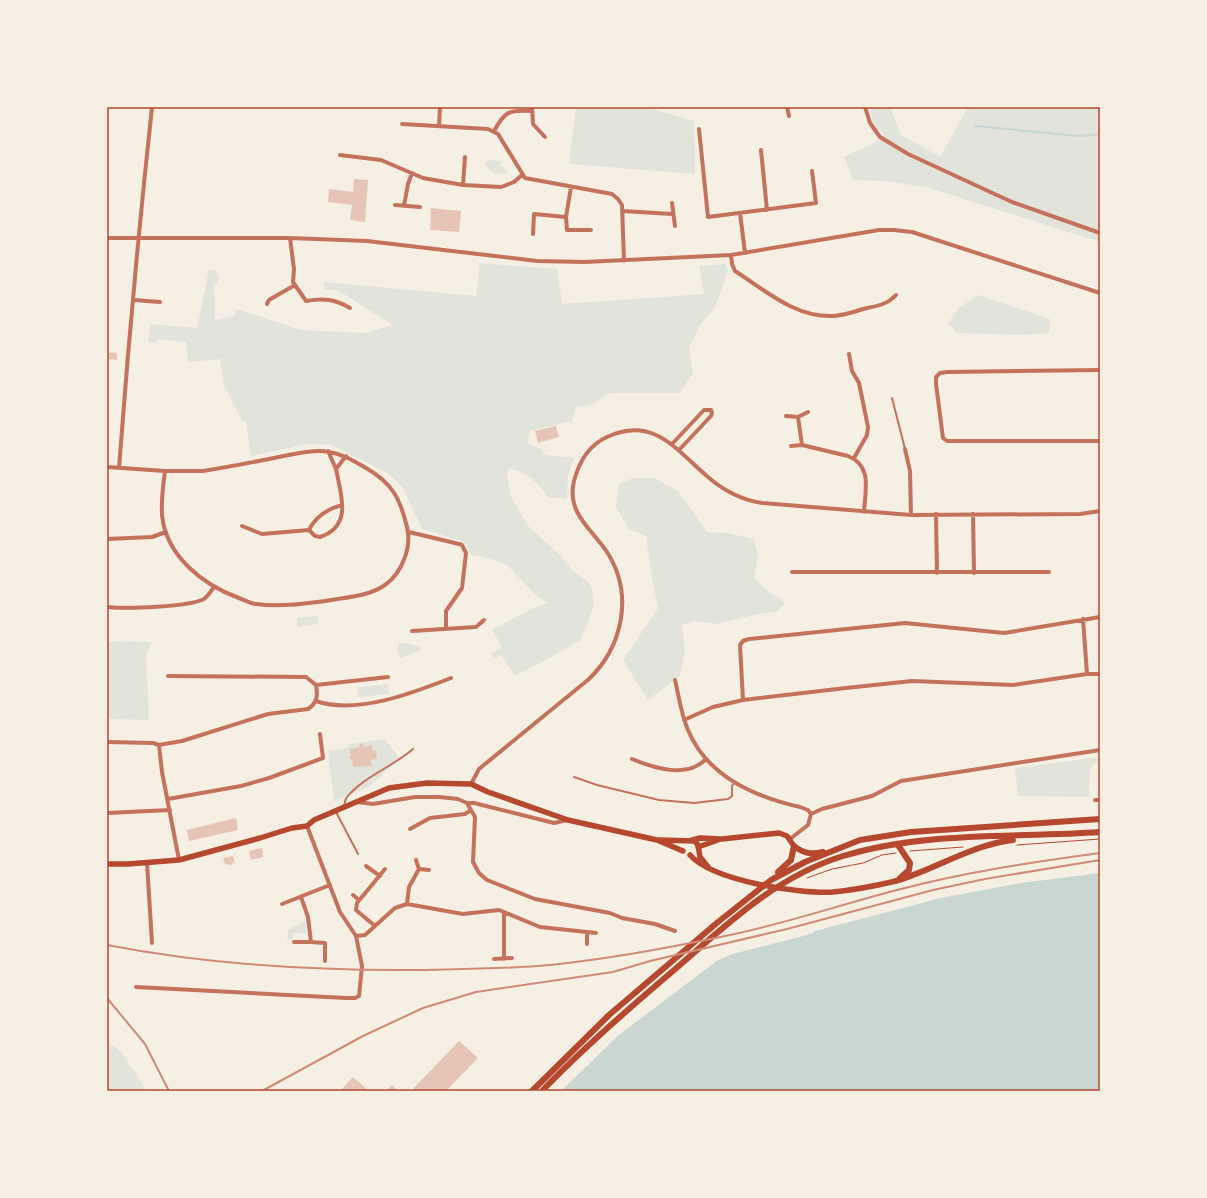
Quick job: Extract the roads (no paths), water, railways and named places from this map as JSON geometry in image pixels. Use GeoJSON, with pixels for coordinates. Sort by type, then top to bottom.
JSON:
{"type":"FeatureCollection","features":[{"type":"Feature","properties":{"kind":"main road"},"geometry":{"type":"LineString","coordinates":[[107,864],[147,863],[179,860],[292,828],[307,826],[335,811],[379,791],[398,786],[427,783],[471,784],[488,792],[568,820],[657,840],[683,850],[696,862],[710,869],[748,882],[808,892],[846,890],[896,881],[929,870],[974,849],[994,842],[1072,834]]}},
{"type":"Feature","properties":{"kind":"main road"},"geometry":{"type":"LineString","coordinates":[[532,1091],[609,1015],[713,926],[772,880],[804,862],[839,848],[874,837],[911,832],[1100,819]]}},
{"type":"Feature","properties":{"kind":"main road"},"geometry":{"type":"LineString","coordinates":[[542,1091],[608,1027],[726,924],[766,893],[791,879],[843,856],[898,845],[933,840],[1100,832]]}},
{"type":"Feature","properties":{"kind":"main road"},"geometry":{"type":"LineString","coordinates":[[657,840],[686,841],[700,838],[722,839],[776,833],[785,835],[790,839],[794,846],[801,851],[810,854],[839,848]]}},
{"type":"Feature","properties":{"kind":"main road"},"geometry":{"type":"LineString","coordinates":[[690,855],[695,854],[698,848],[722,839]]}},
{"type":"Feature","properties":{"kind":"main road"},"geometry":{"type":"LineString","coordinates":[[692,840],[696,842],[700,857],[710,869]]}},
{"type":"Feature","properties":{"kind":"main road"},"geometry":{"type":"LineString","coordinates":[[683,850],[683,845],[686,841]]}},
{"type":"Feature","properties":{"kind":"main road"},"geometry":{"type":"LineString","coordinates":[[896,881],[909,870],[910,862],[898,845]]}},
{"type":"Feature","properties":{"kind":"main road"},"geometry":{"type":"LineString","coordinates":[[772,880],[791,860],[794,846]]}},
{"type":"Feature","properties":{"kind":"street"},"geometry":{"type":"LineString","coordinates":[[119,468],[138,238],[152,107]]}},
{"type":"Feature","properties":{"kind":"street"},"geometry":{"type":"LineString","coordinates":[[439,126],[440,107]]}},
{"type":"Feature","properties":{"kind":"street"},"geometry":{"type":"LineString","coordinates":[[787,107],[788,116]]}},
{"type":"Feature","properties":{"kind":"street"},"geometry":{"type":"LineString","coordinates":[[865,107],[870,124],[880,137],[908,154],[1012,202],[1100,234]]}},
{"type":"Feature","properties":{"kind":"street"},"geometry":{"type":"LineString","coordinates":[[494,131],[506,113],[515,110],[532,109],[533,124],[545,137]]}},
{"type":"Feature","properties":{"kind":"street"},"geometry":{"type":"LineString","coordinates":[[402,124],[477,127],[494,131],[498,134],[522,175],[530,180],[612,194],[618,198],[622,205],[624,261]]}},
{"type":"Feature","properties":{"kind":"street"},"geometry":{"type":"LineString","coordinates":[[699,129],[708,217],[816,203],[812,171]]}},
{"type":"Feature","properties":{"kind":"street"},"geometry":{"type":"LineString","coordinates":[[761,150],[766,210]]}},
{"type":"Feature","properties":{"kind":"street"},"geometry":{"type":"LineString","coordinates":[[340,154],[381,160],[412,173],[434,180],[462,185],[501,186],[514,182],[522,175]]}},
{"type":"Feature","properties":{"kind":"street"},"geometry":{"type":"LineString","coordinates":[[462,185],[465,157]]}},
{"type":"Feature","properties":{"kind":"street"},"geometry":{"type":"LineString","coordinates":[[404,206],[408,184],[412,173]]}},
{"type":"Feature","properties":{"kind":"street"},"geometry":{"type":"LineString","coordinates":[[571,187],[566,217],[567,230],[591,230]]}},
{"type":"Feature","properties":{"kind":"street"},"geometry":{"type":"LineString","coordinates":[[672,203],[672,214],[675,226]]}},
{"type":"Feature","properties":{"kind":"street"},"geometry":{"type":"LineString","coordinates":[[395,205],[420,207]]}},
{"type":"Feature","properties":{"kind":"street"},"geometry":{"type":"LineString","coordinates":[[623,211],[672,214]]}},
{"type":"Feature","properties":{"kind":"street"},"geometry":{"type":"LineString","coordinates":[[740,213],[745,253]]}},
{"type":"Feature","properties":{"kind":"street"},"geometry":{"type":"LineString","coordinates":[[533,234],[534,214],[566,217]]}},
{"type":"Feature","properties":{"kind":"street"},"geometry":{"type":"LineString","coordinates":[[107,238],[290,238],[367,241],[537,261],[624,261],[731,255],[879,230],[894,230],[929,237],[1100,293]]}},
{"type":"Feature","properties":{"kind":"street"},"geometry":{"type":"LineString","coordinates":[[290,238],[294,269],[293,282],[306,301],[317,299],[334,300],[350,308]]}},
{"type":"Feature","properties":{"kind":"street"},"geometry":{"type":"LineString","coordinates":[[731,255],[732,264],[735,271],[791,308],[806,313],[832,316],[845,314],[890,302],[896,295]]}},
{"type":"Feature","properties":{"kind":"street"},"geometry":{"type":"LineString","coordinates":[[267,304],[269,300],[295,285]]}},
{"type":"Feature","properties":{"kind":"street"},"geometry":{"type":"LineString","coordinates":[[134,300],[160,302]]}},
{"type":"Feature","properties":{"kind":"street"},"geometry":{"type":"LineString","coordinates":[[849,354],[852,371],[859,383],[868,427],[867,435],[854,458]]}},
{"type":"Feature","properties":{"kind":"street"},"geometry":{"type":"LineString","coordinates":[[1100,370],[946,372],[940,373],[936,377],[936,384],[943,438],[947,441],[1100,441]]}},
{"type":"Feature","properties":{"kind":"street"},"geometry":{"type":"LineString","coordinates":[[672,444],[704,410],[711,410],[711,416],[679,450]]}},
{"type":"Feature","properties":{"kind":"street"},"geometry":{"type":"LineString","coordinates":[[786,416],[798,417],[808,412]]}},
{"type":"Feature","properties":{"kind":"street"},"geometry":{"type":"LineString","coordinates":[[798,417],[802,445]]}},
{"type":"Feature","properties":{"kind":"street"},"geometry":{"type":"LineString","coordinates":[[471,784],[479,769],[600,668],[614,646],[622,617],[621,588],[616,570],[608,553],[581,521],[573,495],[574,484],[582,461],[589,450],[612,434],[635,430],[655,433],[672,444],[717,484],[750,501],[786,506],[911,515],[1080,514],[1100,511]]}},
{"type":"Feature","properties":{"kind":"street"},"geometry":{"type":"LineString","coordinates":[[791,446],[802,445],[854,458],[864,469],[866,475],[864,512]]}},
{"type":"Feature","properties":{"kind":"street"},"geometry":{"type":"LineString","coordinates":[[905,449],[910,472],[911,515]]}},
{"type":"Feature","properties":{"kind":"street"},"geometry":{"type":"LineString","coordinates":[[107,467],[165,472],[203,471],[305,453],[328,452],[346,456],[380,477],[394,490],[403,511],[409,532],[406,555],[397,572],[386,584],[363,594],[307,604],[276,606],[254,604],[214,587],[199,577],[179,556],[166,532],[162,506],[165,472]]}},
{"type":"Feature","properties":{"kind":"street"},"geometry":{"type":"LineString","coordinates":[[242,526],[262,534],[309,530],[315,536],[320,537],[332,531],[340,520],[342,505],[336,469],[328,452]]}},
{"type":"Feature","properties":{"kind":"street"},"geometry":{"type":"LineString","coordinates":[[336,469],[346,456]]}},
{"type":"Feature","properties":{"kind":"street"},"geometry":{"type":"LineString","coordinates":[[309,530],[314,522],[328,509],[342,505]]}},
{"type":"Feature","properties":{"kind":"street"},"geometry":{"type":"LineString","coordinates":[[936,514],[937,573]]}},
{"type":"Feature","properties":{"kind":"street"},"geometry":{"type":"LineString","coordinates":[[973,514],[974,573]]}},
{"type":"Feature","properties":{"kind":"street"},"geometry":{"type":"LineString","coordinates":[[107,539],[152,537],[166,532]]}},
{"type":"Feature","properties":{"kind":"street"},"geometry":{"type":"LineString","coordinates":[[409,532],[462,545],[466,553],[462,588],[446,611],[446,629]]}},
{"type":"Feature","properties":{"kind":"street"},"geometry":{"type":"LineString","coordinates":[[792,572],[1049,572]]}},
{"type":"Feature","properties":{"kind":"street"},"geometry":{"type":"LineString","coordinates":[[107,608],[153,606],[192,602],[203,599],[214,587]]}},
{"type":"Feature","properties":{"kind":"street"},"geometry":{"type":"LineString","coordinates":[[743,700],[740,645],[744,641],[750,639],[905,623],[1004,633],[1100,617]]}},
{"type":"Feature","properties":{"kind":"street"},"geometry":{"type":"LineString","coordinates":[[1083,619],[1087,674]]}},
{"type":"Feature","properties":{"kind":"street"},"geometry":{"type":"LineString","coordinates":[[412,631],[476,627],[484,620]]}},
{"type":"Feature","properties":{"kind":"street"},"geometry":{"type":"LineString","coordinates":[[684,720],[713,707],[743,700],[912,681],[1013,685],[1087,674],[1100,674]]}},
{"type":"Feature","properties":{"kind":"street"},"geometry":{"type":"LineString","coordinates":[[168,676],[306,677],[316,685],[388,677]]}},
{"type":"Feature","properties":{"kind":"street"},"geometry":{"type":"LineString","coordinates":[[316,701],[334,706],[378,701],[402,696],[451,678]]}},
{"type":"Feature","properties":{"kind":"street"},"geometry":{"type":"LineString","coordinates":[[675,680],[684,720],[695,744],[706,759],[734,783],[756,794],[808,810],[811,814]]}},
{"type":"Feature","properties":{"kind":"street"},"geometry":{"type":"LineString","coordinates":[[107,742],[153,743],[159,745],[182,741],[278,712],[308,709],[316,701],[316,685]]}},
{"type":"Feature","properties":{"kind":"street"},"geometry":{"type":"LineString","coordinates":[[168,800],[241,786],[269,778],[323,758],[320,734]]}},
{"type":"Feature","properties":{"kind":"street"},"geometry":{"type":"LineString","coordinates":[[159,745],[179,860]]}},
{"type":"Feature","properties":{"kind":"street"},"geometry":{"type":"LineString","coordinates":[[811,814],[822,809],[872,796],[901,781],[1100,750]]}},
{"type":"Feature","properties":{"kind":"street"},"geometry":{"type":"LineString","coordinates":[[632,759],[661,769],[672,770],[693,767],[702,764],[706,759]]}},
{"type":"Feature","properties":{"kind":"street"},"geometry":{"type":"LineString","coordinates":[[355,802],[373,804],[415,797],[439,797],[458,799],[467,803],[474,803],[554,824],[568,820]]}},
{"type":"Feature","properties":{"kind":"street"},"geometry":{"type":"LineString","coordinates":[[1095,800],[1100,800]]}},
{"type":"Feature","properties":{"kind":"street"},"geometry":{"type":"LineString","coordinates":[[467,803],[476,817],[473,862],[479,873],[487,880],[535,899],[610,913],[622,918],[655,924],[675,931]]}},
{"type":"Feature","properties":{"kind":"street"},"geometry":{"type":"LineString","coordinates":[[107,813],[170,810]]}},
{"type":"Feature","properties":{"kind":"street"},"geometry":{"type":"LineString","coordinates":[[410,829],[430,818],[465,814],[471,810]]}},
{"type":"Feature","properties":{"kind":"street"},"geometry":{"type":"LineString","coordinates":[[790,839],[808,825],[811,814]]}},
{"type":"Feature","properties":{"kind":"street"},"geometry":{"type":"LineString","coordinates":[[136,987],[355,998],[359,996],[361,991],[362,966],[356,936],[340,912],[307,826]]}},
{"type":"Feature","properties":{"kind":"street"},"geometry":{"type":"LineString","coordinates":[[407,904],[409,887],[419,869],[416,860]]}},
{"type":"Feature","properties":{"kind":"street"},"geometry":{"type":"LineString","coordinates":[[147,863],[152,943]]}},
{"type":"Feature","properties":{"kind":"street"},"geometry":{"type":"LineString","coordinates":[[366,866],[380,876]]}},
{"type":"Feature","properties":{"kind":"street"},"geometry":{"type":"LineString","coordinates":[[375,926],[356,910],[357,903],[385,869]]}},
{"type":"Feature","properties":{"kind":"street"},"geometry":{"type":"LineString","coordinates":[[419,869],[429,870]]}},
{"type":"Feature","properties":{"kind":"street"},"geometry":{"type":"LineString","coordinates":[[282,904],[330,885]]}},
{"type":"Feature","properties":{"kind":"street"},"geometry":{"type":"LineString","coordinates":[[353,895],[359,900]]}},
{"type":"Feature","properties":{"kind":"street"},"geometry":{"type":"LineString","coordinates":[[301,897],[308,917],[311,942]]}},
{"type":"Feature","properties":{"kind":"street"},"geometry":{"type":"LineString","coordinates":[[356,936],[365,935],[395,908],[407,904],[463,914],[499,910],[540,927],[596,932]]}},
{"type":"Feature","properties":{"kind":"street"},"geometry":{"type":"LineString","coordinates":[[504,913],[504,959]]}},
{"type":"Feature","properties":{"kind":"street"},"geometry":{"type":"LineString","coordinates":[[587,932],[587,944]]}},
{"type":"Feature","properties":{"kind":"street"},"geometry":{"type":"LineString","coordinates":[[294,942],[325,943],[325,961]]}},
{"type":"Feature","properties":{"kind":"street"},"geometry":{"type":"LineString","coordinates":[[494,959],[512,958]]}},
{"type":"Feature","properties":{"kind":"lane"},"geometry":{"type":"LineString","coordinates":[[892,398],[905,449]]}},
{"type":"Feature","properties":{"kind":"lane"},"geometry":{"type":"LineString","coordinates":[[344,807],[346,798],[362,784],[402,759],[413,749]]}},
{"type":"Feature","properties":{"kind":"lane"},"geometry":{"type":"LineString","coordinates":[[574,777],[645,798],[694,803],[728,799],[732,796],[732,786],[734,783]]}},
{"type":"Feature","properties":{"kind":"lane"},"geometry":{"type":"LineString","coordinates":[[335,811],[358,854]]}},
{"type":"Feature","properties":{"kind":"waterway"},"geometry":{"type":"LineString","coordinates":[[975,126],[1080,136],[1100,134]]}},
{"type":"Feature","properties":{"kind":"railway"},"geometry":{"type":"LineString","coordinates":[[107,945],[146,952],[223,962],[301,968],[419,970],[501,968],[572,963],[660,949],[770,926],[879,895],[950,877],[1100,853]]}},
{"type":"Feature","properties":{"kind":"railway"},"geometry":{"type":"LineString","coordinates":[[262,1091],[363,1036],[423,1008],[476,992],[613,972],[650,961],[787,929],[933,890],[985,879],[1100,860]]}},
{"type":"Feature","properties":{"kind":"railway"},"geometry":{"type":"LineString","coordinates":[[107,998],[145,1044],[169,1091]]}}]}
